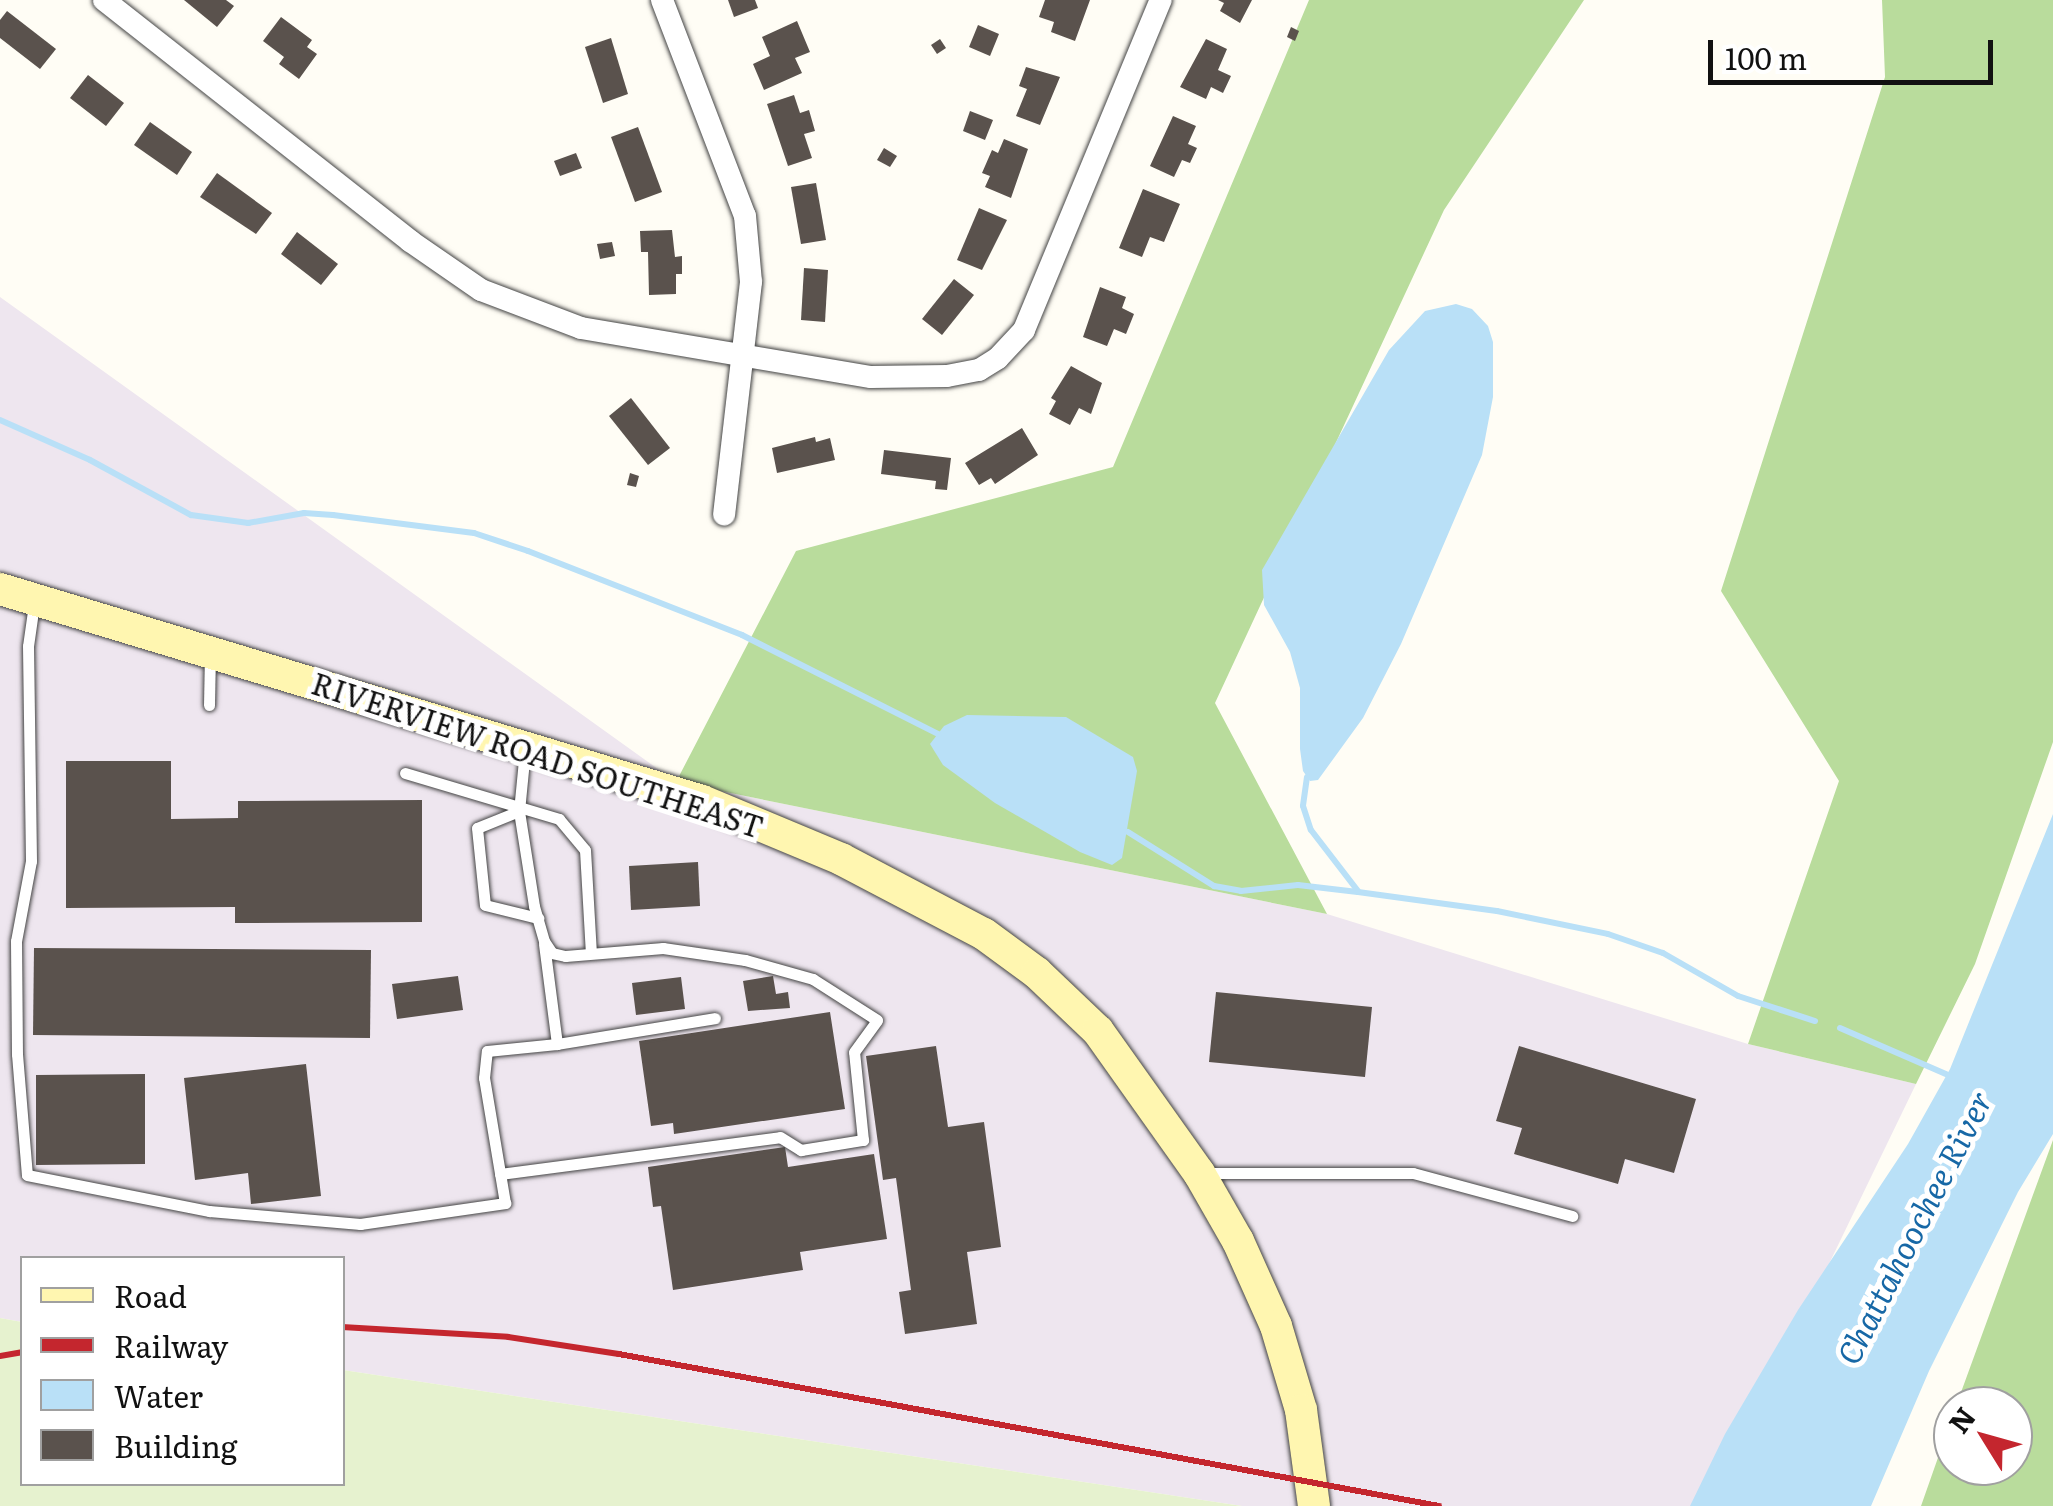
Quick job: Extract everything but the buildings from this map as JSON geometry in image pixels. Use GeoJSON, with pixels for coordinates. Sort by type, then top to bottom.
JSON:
{"type":"FeatureCollection","features":[{"type":"Feature","properties":{"kind":"street"},"geometry":{"type":"LineString","coordinates":[[104,0],[410,241],[481,290],[581,328],[871,376],[947,376],[978,370],[998,358],[1024,330],[1161,0]]}},
{"type":"Feature","properties":{"kind":"street"},"geometry":{"type":"LineString","coordinates":[[662,0],[745,216],[751,282],[724,514]]}},
{"type":"Feature","properties":{"kind":"street","name":"RIVERVIEW ROAD SOUTHEAST"},"geometry":{"type":"LineString","coordinates":[[0,589],[526,746],[770,827],[910,892],[984,934],[1037,973],[1098,1031],[1155,1106],[1238,1241],[1276,1326],[1301,1410],[1314,1506]]}},
{"type":"Feature","properties":{"kind":"lane"},"geometry":{"type":"LineString","coordinates":[[35,600],[28,646],[32,861],[16,941],[17,1054],[26,1175],[210,1211],[360,1224],[504,1203],[484,1078],[487,1051],[557,1044],[715,1018]]}},
{"type":"Feature","properties":{"kind":"lane"},"geometry":{"type":"LineString","coordinates":[[209,705],[210,651]]}},
{"type":"Feature","properties":{"kind":"lane"},"geometry":{"type":"LineString","coordinates":[[526,746],[519,811],[544,942],[557,1044]]}},
{"type":"Feature","properties":{"kind":"lane"},"geometry":{"type":"LineString","coordinates":[[406,773],[519,811],[559,819],[585,850],[591,953]]}},
{"type":"Feature","properties":{"kind":"lane"},"geometry":{"type":"LineString","coordinates":[[519,811],[477,828],[485,905],[538,918]]}},
{"type":"Feature","properties":{"kind":"lane"},"geometry":{"type":"LineString","coordinates":[[500,1174],[780,1136],[801,1150],[862,1140],[854,1052],[877,1020],[866,1010],[813,979],[745,960],[664,948],[565,956],[552,953],[544,942]]}},
{"type":"Feature","properties":{"kind":"lane"},"geometry":{"type":"LineString","coordinates":[[1199,1174],[1413,1172],[1572,1216]]}},
{"type":"Feature","properties":{"kind":"shaded area"},"geometry":{"type":"Polygon","coordinates":[[[0,297],[676,782],[1327,914],[1748,1044],[1916,1084],[1826,1270],[1692,1506],[1242,1506],[345,1370],[345,1256],[20,1256],[20,1322],[0,1318],[0,297]]]}},
{"type":"Feature","properties":{"kind":"green space"},"geometry":{"type":"Polygon","coordinates":[[[1309,0],[1584,0],[1444,210],[1215,703],[1327,914],[676,782],[796,551],[1113,467],[1309,0]]]}},
{"type":"Feature","properties":{"kind":"green space"},"geometry":{"type":"Polygon","coordinates":[[[1882,0],[2053,0],[2053,742],[1975,964],[1916,1084],[1748,1044],[1839,781],[1721,591],[1885,77],[1882,0]]]}},
{"type":"Feature","properties":{"kind":"green space"},"geometry":{"type":"Polygon","coordinates":[[[2053,1140],[2053,1506],[1921,1506],[1933,1472],[1933,1486],[2033,1486],[2033,1386],[1963,1386],[2053,1140]]]}},
{"type":"Feature","properties":{"kind":"green space"},"geometry":{"type":"Polygon","coordinates":[[[0,1318],[20,1322],[20,1486],[345,1486],[345,1370],[1242,1506],[0,1506],[0,1318]]]}},
{"type":"Feature","properties":{"kind":"water"},"geometry":{"type":"Polygon","coordinates":[[[1456,304],[1472,309],[1488,326],[1493,342],[1493,397],[1482,455],[1401,644],[1363,718],[1318,780],[1310,781],[1303,771],[1300,749],[1300,688],[1290,652],[1264,605],[1262,570],[1389,350],[1425,311],[1456,304]]]}},
{"type":"Feature","properties":{"kind":"water"},"geometry":{"type":"Polygon","coordinates":[[[967,715],[1066,717],[1133,757],[1137,771],[1122,858],[1112,865],[1080,852],[995,803],[943,765],[930,744],[944,726],[967,715]]]}},
{"type":"Feature","properties":{"kind":"water","name":"Chattahoochee River"},"geometry":{"type":"Polygon","coordinates":[[[2053,814],[2053,1134],[2018,1192],[1929,1371],[1871,1506],[1690,1506],[1725,1434],[1798,1310],[1908,1144],[1950,1069],[2053,814]]]}},
{"type":"Feature","properties":{"kind":"waterway"},"geometry":{"type":"LineString","coordinates":[[0,420],[90,460],[191,515],[248,523],[304,513],[333,515],[474,533],[528,551],[742,635],[938,734]]}},
{"type":"Feature","properties":{"kind":"waterway"},"geometry":{"type":"LineString","coordinates":[[1307,777],[1303,806],[1311,830],[1358,891]]}},
{"type":"Feature","properties":{"kind":"waterway"},"geometry":{"type":"LineString","coordinates":[[1128,832],[1214,886],[1241,891],[1298,885],[1358,892],[1497,911],[1608,934],[1663,953],[1738,996],[1815,1021]]}},
{"type":"Feature","properties":{"kind":"waterway"},"geometry":{"type":"LineString","coordinates":[[1840,1028],[1946,1074]]}},
{"type":"Feature","properties":{"kind":"railway"},"geometry":{"type":"LineString","coordinates":[[345,1327],[508,1337],[619,1354],[1439,1506]]}},
{"type":"Feature","properties":{"kind":"railway"},"geometry":{"type":"LineString","coordinates":[[0,1356],[20,1352]]}}]}
